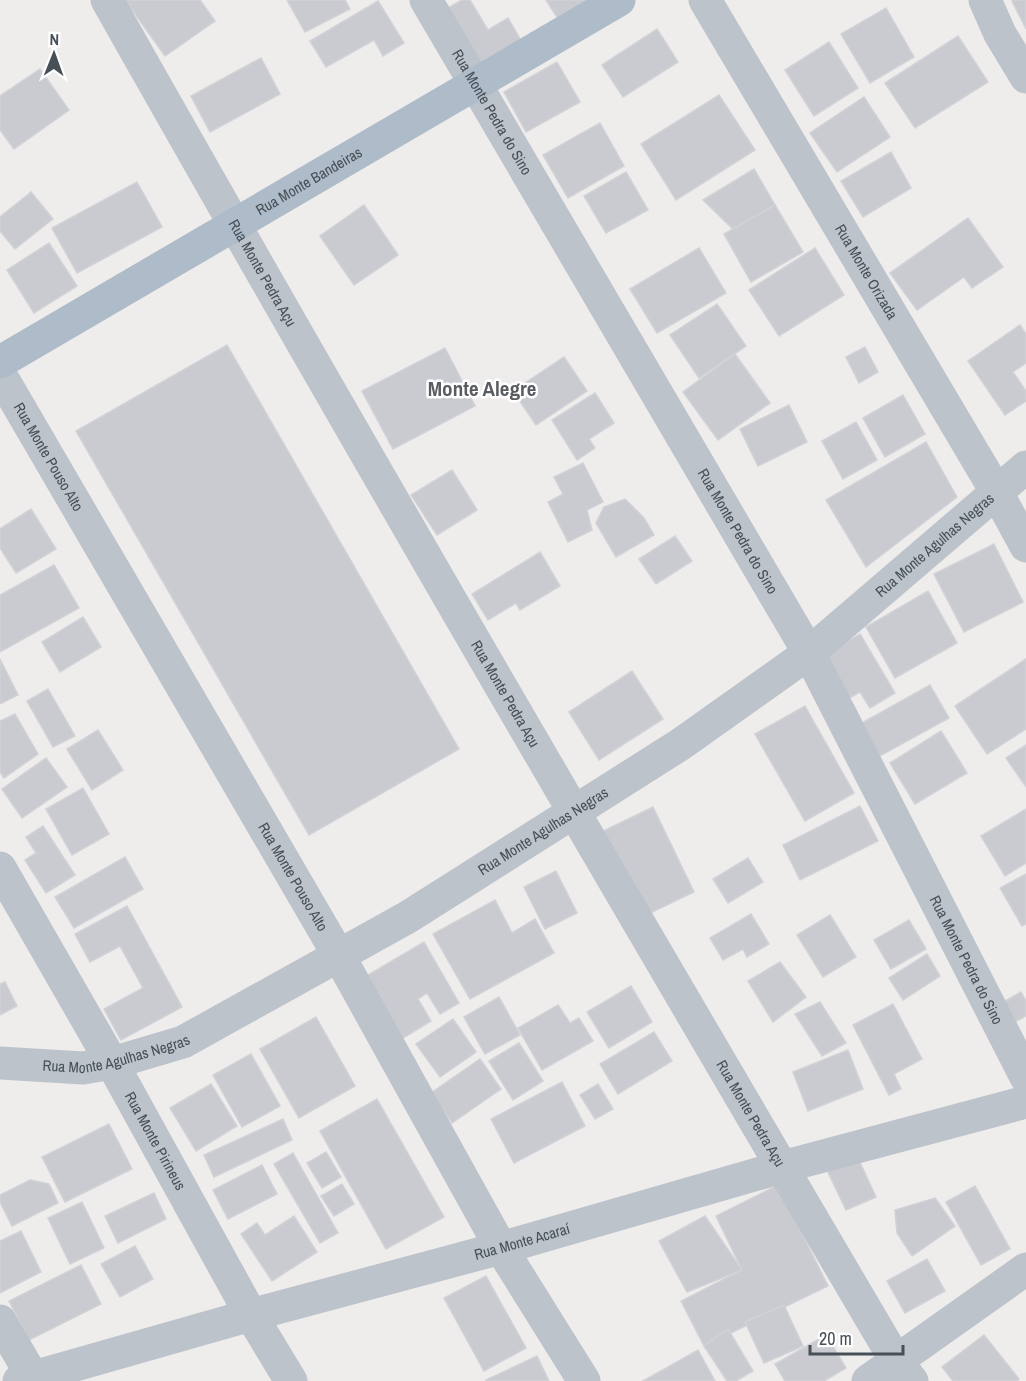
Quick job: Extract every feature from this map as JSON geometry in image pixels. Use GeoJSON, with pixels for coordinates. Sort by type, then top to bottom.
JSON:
{"type":"FeatureCollection","features":[{"type":"Feature","properties":{"kind":"main road","name":"Rua Monte Bandeiras"},"geometry":{"type":"LineString","coordinates":[[0,362],[619,0]]}},
{"type":"Feature","properties":{"kind":"street","name":"Rua Monte Pedra Açu"},"geometry":{"type":"LineString","coordinates":[[107,0],[234,225],[575,812],[904,1371]]}},
{"type":"Feature","properties":{"kind":"street","name":"Rua Monte Pedra do Sino"},"geometry":{"type":"LineString","coordinates":[[426,0],[809,653],[1026,1077]]}},
{"type":"Feature","properties":{"kind":"street","name":"Rua Monte Orizada"},"geometry":{"type":"LineString","coordinates":[[705,0],[996,491],[1026,546]]}},
{"type":"Feature","properties":{"kind":"street"},"geometry":{"type":"LineString","coordinates":[[985,0],[1000,34],[1026,77]]}},
{"type":"Feature","properties":{"kind":"street","name":"Rua Monte Pouso Alto"},"geometry":{"type":"LineString","coordinates":[[0,374],[339,956],[501,1248],[584,1381]]}},
{"type":"Feature","properties":{"kind":"street","name":"Rua Monte Agulhas Negras"},"geometry":{"type":"LineString","coordinates":[[0,1063],[83,1068],[112,1063],[183,1042],[408,917],[681,744],[809,653],[1026,467]]}},
{"type":"Feature","properties":{"kind":"street","name":"Rua Monte Pirineus"},"geometry":{"type":"LineString","coordinates":[[0,868],[112,1063],[251,1315],[291,1381]]}},
{"type":"Feature","properties":{"kind":"street","name":"Rua Monte Acaraí"},"geometry":{"type":"LineString","coordinates":[[29,1380],[251,1315],[501,1248],[782,1167],[1026,1102]]}},
{"type":"Feature","properties":{"kind":"street"},"geometry":{"type":"LineString","coordinates":[[868,1381],[904,1371],[1026,1269]]}},
{"type":"Feature","properties":{"kind":"street"},"geometry":{"type":"LineString","coordinates":[[0,1321],[29,1380]]}},
{"type":"Feature","properties":{"kind":"building"},"geometry":{"type":"Polygon","coordinates":[[[125,0],[200,0],[215,21],[165,56],[125,0]]]}},
{"type":"Feature","properties":{"kind":"building"},"geometry":{"type":"Polygon","coordinates":[[[287,0],[345,0],[350,9],[305,32],[287,0]]]}},
{"type":"Feature","properties":{"kind":"building"},"geometry":{"type":"Polygon","coordinates":[[[462,0],[470,0],[488,30],[508,18],[523,44],[473,72],[439,13],[462,0]]]}},
{"type":"Feature","properties":{"kind":"building"},"geometry":{"type":"Polygon","coordinates":[[[546,0],[590,0],[558,19],[546,0]]]}},
{"type":"Feature","properties":{"kind":"building"},"geometry":{"type":"Polygon","coordinates":[[[1026,0],[1026,29],[1012,1],[1026,0]]]}},
{"type":"Feature","properties":{"kind":"building"},"geometry":{"type":"Polygon","coordinates":[[[378,1],[404,43],[383,56],[374,40],[326,67],[310,41],[378,1]]]}},
{"type":"Feature","properties":{"kind":"building"},"geometry":{"type":"Polygon","coordinates":[[[886,8],[914,57],[870,83],[841,34],[886,8]]]}},
{"type":"Feature","properties":{"kind":"building"},"geometry":{"type":"Polygon","coordinates":[[[657,29],[678,62],[623,97],[602,65],[657,29]]]}},
{"type":"Feature","properties":{"kind":"building"},"geometry":{"type":"Polygon","coordinates":[[[958,36],[988,82],[915,128],[885,83],[958,36]]]}},
{"type":"Feature","properties":{"kind":"building"},"geometry":{"type":"Polygon","coordinates":[[[829,42],[858,88],[814,116],[785,70],[829,42]]]}},
{"type":"Feature","properties":{"kind":"building"},"geometry":{"type":"Polygon","coordinates":[[[261,58],[280,94],[210,132],[191,96],[261,58]]]}},
{"type":"Feature","properties":{"kind":"building"},"geometry":{"type":"Polygon","coordinates":[[[557,62],[580,102],[526,132],[504,92],[557,62]]]}},
{"type":"Feature","properties":{"kind":"building"},"geometry":{"type":"Polygon","coordinates":[[[40,69],[69,110],[14,149],[0,130],[0,96],[40,69]]]}},
{"type":"Feature","properties":{"kind":"building"},"geometry":{"type":"Polygon","coordinates":[[[719,95],[755,150],[676,200],[641,144],[719,95]]]}},
{"type":"Feature","properties":{"kind":"building"},"geometry":{"type":"Polygon","coordinates":[[[864,97],[890,137],[837,172],[810,133],[864,97]]]}},
{"type":"Feature","properties":{"kind":"building"},"geometry":{"type":"Polygon","coordinates":[[[600,123],[624,166],[568,198],[543,155],[600,123]]]}},
{"type":"Feature","properties":{"kind":"building"},"geometry":{"type":"Polygon","coordinates":[[[891,152],[911,188],[863,217],[841,181],[891,152]]]}},
{"type":"Feature","properties":{"kind":"building"},"geometry":{"type":"Polygon","coordinates":[[[754,169],[775,205],[733,229],[703,200],[754,169]]]}},
{"type":"Feature","properties":{"kind":"building"},"geometry":{"type":"Polygon","coordinates":[[[626,172],[648,210],[606,233],[584,196],[626,172]]]}},
{"type":"Feature","properties":{"kind":"building"},"geometry":{"type":"Polygon","coordinates":[[[137,182],[162,227],[77,273],[52,228],[137,182]]]}},
{"type":"Feature","properties":{"kind":"building"},"geometry":{"type":"Polygon","coordinates":[[[31,192],[53,219],[15,249],[0,231],[0,217],[31,192]]]}},
{"type":"Feature","properties":{"kind":"building"},"geometry":{"type":"Polygon","coordinates":[[[364,205],[398,255],[354,285],[320,236],[364,205]]]}},
{"type":"Feature","properties":{"kind":"building"},"geometry":{"type":"Polygon","coordinates":[[[775,205],[803,252],[751,282],[724,234],[775,205]]]}},
{"type":"Feature","properties":{"kind":"building"},"geometry":{"type":"Polygon","coordinates":[[[968,218],[1003,267],[972,288],[964,277],[917,310],[890,273],[968,218]]]}},
{"type":"Feature","properties":{"kind":"building"},"geometry":{"type":"Polygon","coordinates":[[[49,243],[77,286],[34,313],[7,270],[49,243]]]}},
{"type":"Feature","properties":{"kind":"building"},"geometry":{"type":"Polygon","coordinates":[[[699,248],[726,293],[657,333],[630,289],[699,248]]]}},
{"type":"Feature","properties":{"kind":"building"},"geometry":{"type":"Polygon","coordinates":[[[815,248],[844,295],[779,336],[749,290],[815,248]]]}},
{"type":"Feature","properties":{"kind":"building"},"geometry":{"type":"Polygon","coordinates":[[[717,304],[746,346],[699,378],[670,335],[717,304]]]}},
{"type":"Feature","properties":{"kind":"building"},"geometry":{"type":"Polygon","coordinates":[[[1020,325],[1026,334],[1026,363],[1013,372],[1026,391],[1026,401],[1005,415],[968,361],[1020,325]]]}},
{"type":"Feature","properties":{"kind":"building"},"geometry":{"type":"Polygon","coordinates":[[[227,345],[459,749],[309,835],[76,431],[227,345]]]}},
{"type":"Feature","properties":{"kind":"building"},"geometry":{"type":"Polygon","coordinates":[[[865,347],[878,372],[859,383],[846,357],[865,347]]]}},
{"type":"Feature","properties":{"kind":"building"},"geometry":{"type":"Polygon","coordinates":[[[445,348],[475,406],[393,449],[362,391],[445,348]]]}},
{"type":"Feature","properties":{"kind":"building"},"geometry":{"type":"Polygon","coordinates":[[[735,354],[770,403],[718,440],[683,392],[735,354]]]}},
{"type":"Feature","properties":{"kind":"building"},"geometry":{"type":"Polygon","coordinates":[[[564,357],[587,391],[536,425],[513,391],[564,357]]]}},
{"type":"Feature","properties":{"kind":"building"},"geometry":{"type":"Polygon","coordinates":[[[595,393],[614,423],[589,439],[595,448],[577,460],[552,420],[595,393]]]}},
{"type":"Feature","properties":{"kind":"building"},"geometry":{"type":"Polygon","coordinates":[[[903,395],[925,434],[885,457],[863,418],[903,395]]]}},
{"type":"Feature","properties":{"kind":"building"},"geometry":{"type":"Polygon","coordinates":[[[789,405],[807,442],[758,466],[740,429],[789,405]]]}},
{"type":"Feature","properties":{"kind":"building"},"geometry":{"type":"Polygon","coordinates":[[[856,422],[877,460],[843,479],[822,441],[856,422]]]}},
{"type":"Feature","properties":{"kind":"building"},"geometry":{"type":"Polygon","coordinates":[[[926,442],[957,497],[866,567],[826,500],[926,442]]]}},
{"type":"Feature","properties":{"kind":"building"},"geometry":{"type":"Polygon","coordinates":[[[583,463],[603,502],[587,510],[592,530],[568,542],[548,502],[563,494],[554,477],[583,463]]]}},
{"type":"Feature","properties":{"kind":"building"},"geometry":{"type":"Polygon","coordinates":[[[452,470],[477,510],[437,535],[411,495],[452,470]]]}},
{"type":"Feature","properties":{"kind":"building"},"geometry":{"type":"Polygon","coordinates":[[[625,499],[644,518],[654,535],[616,557],[596,523],[604,507],[625,499]]]}},
{"type":"Feature","properties":{"kind":"building"},"geometry":{"type":"Polygon","coordinates":[[[31,509],[56,549],[16,573],[0,548],[0,529],[31,509]]]}},
{"type":"Feature","properties":{"kind":"building"},"geometry":{"type":"Polygon","coordinates":[[[675,536],[692,561],[656,584],[639,559],[675,536]]]}},
{"type":"Feature","properties":{"kind":"building"},"geometry":{"type":"Polygon","coordinates":[[[994,544],[1023,602],[964,632],[934,574],[994,544]]]}},
{"type":"Feature","properties":{"kind":"building"},"geometry":{"type":"Polygon","coordinates":[[[540,552],[560,586],[520,610],[516,603],[488,620],[472,594],[540,552]]]}},
{"type":"Feature","properties":{"kind":"building"},"geometry":{"type":"Polygon","coordinates":[[[54,565],[79,608],[0,652],[0,595],[54,565]]]}},
{"type":"Feature","properties":{"kind":"building"},"geometry":{"type":"Polygon","coordinates":[[[928,591],[957,643],[895,678],[866,627],[928,591]]]}},
{"type":"Feature","properties":{"kind":"building"},"geometry":{"type":"Polygon","coordinates":[[[83,617],[101,647],[60,672],[42,642],[83,617]]]}},
{"type":"Feature","properties":{"kind":"building"},"geometry":{"type":"Polygon","coordinates":[[[860,634],[895,693],[870,708],[860,692],[846,700],[821,658],[860,634]]]}},
{"type":"Feature","properties":{"kind":"building"},"geometry":{"type":"Polygon","coordinates":[[[0,659],[18,695],[0,704],[0,659]]]}},
{"type":"Feature","properties":{"kind":"building"},"geometry":{"type":"Polygon","coordinates":[[[1026,659],[1026,729],[987,754],[955,706],[1026,659]]]}},
{"type":"Feature","properties":{"kind":"building"},"geometry":{"type":"Polygon","coordinates":[[[632,671],[663,719],[599,760],[569,712],[632,671]]]}},
{"type":"Feature","properties":{"kind":"building"},"geometry":{"type":"Polygon","coordinates":[[[930,685],[949,718],[878,757],[860,724],[930,685]]]}},
{"type":"Feature","properties":{"kind":"building"},"geometry":{"type":"Polygon","coordinates":[[[48,689],[75,736],[53,747],[27,701],[48,689]]]}},
{"type":"Feature","properties":{"kind":"building"},"geometry":{"type":"Polygon","coordinates":[[[805,706],[854,793],[805,821],[755,734],[805,706]]]}},
{"type":"Feature","properties":{"kind":"building"},"geometry":{"type":"Polygon","coordinates":[[[15,714],[38,754],[4,778],[0,772],[0,721],[15,714]]]}},
{"type":"Feature","properties":{"kind":"building"},"geometry":{"type":"Polygon","coordinates":[[[98,730],[123,770],[92,790],[67,749],[98,730]]]}},
{"type":"Feature","properties":{"kind":"building"},"geometry":{"type":"Polygon","coordinates":[[[941,731],[967,773],[915,804],[890,763],[941,731]]]}},
{"type":"Feature","properties":{"kind":"building"},"geometry":{"type":"Polygon","coordinates":[[[1026,745],[1026,787],[1006,758],[1026,745]]]}},
{"type":"Feature","properties":{"kind":"building"},"geometry":{"type":"Polygon","coordinates":[[[46,758],[67,787],[22,818],[2,789],[46,758]]]}},
{"type":"Feature","properties":{"kind":"building"},"geometry":{"type":"Polygon","coordinates":[[[83,788],[109,834],[72,855],[46,809],[83,788]]]}},
{"type":"Feature","properties":{"kind":"building"},"geometry":{"type":"Polygon","coordinates":[[[860,806],[878,841],[800,880],[783,845],[860,806]]]}},
{"type":"Feature","properties":{"kind":"building"},"geometry":{"type":"Polygon","coordinates":[[[653,807],[694,892],[644,916],[603,831],[653,807]]]}},
{"type":"Feature","properties":{"kind":"building"},"geometry":{"type":"Polygon","coordinates":[[[1026,809],[1026,863],[1005,876],[981,836],[1026,809]]]}},
{"type":"Feature","properties":{"kind":"building"},"geometry":{"type":"Polygon","coordinates":[[[43,826],[75,875],[46,893],[25,860],[36,853],[26,837],[43,826]]]}},
{"type":"Feature","properties":{"kind":"building"},"geometry":{"type":"Polygon","coordinates":[[[125,857],[143,889],[74,928],[55,897],[125,857]]]}},
{"type":"Feature","properties":{"kind":"building"},"geometry":{"type":"Polygon","coordinates":[[[748,858],[763,882],[728,903],[713,879],[748,858]]]}},
{"type":"Feature","properties":{"kind":"building"},"geometry":{"type":"Polygon","coordinates":[[[556,871],[577,913],[545,929],[524,887],[556,871]]]}},
{"type":"Feature","properties":{"kind":"building"},"geometry":{"type":"Polygon","coordinates":[[[1026,874],[1026,924],[1022,926],[1000,888],[1026,874]]]}},
{"type":"Feature","properties":{"kind":"building"},"geometry":{"type":"Polygon","coordinates":[[[495,900],[512,933],[535,919],[554,953],[470,999],[433,934],[495,900]]]}},
{"type":"Feature","properties":{"kind":"building"},"geometry":{"type":"Polygon","coordinates":[[[127,906],[182,1007],[121,1040],[104,1009],[143,988],[120,946],[90,962],[75,934],[127,906]]]}},
{"type":"Feature","properties":{"kind":"building"},"geometry":{"type":"Polygon","coordinates":[[[751,914],[769,944],[747,957],[743,949],[723,960],[710,938],[751,914]]]}},
{"type":"Feature","properties":{"kind":"building"},"geometry":{"type":"Polygon","coordinates":[[[830,915],[856,957],[823,977],[797,935],[830,915]]]}},
{"type":"Feature","properties":{"kind":"building"},"geometry":{"type":"Polygon","coordinates":[[[909,920],[926,949],[891,969],[874,940],[909,920]]]}},
{"type":"Feature","properties":{"kind":"building"},"geometry":{"type":"Polygon","coordinates":[[[424,942],[459,1003],[440,1014],[427,993],[418,999],[431,1021],[400,1040],[363,978],[424,942]]]}},
{"type":"Feature","properties":{"kind":"building"},"geometry":{"type":"Polygon","coordinates":[[[927,954],[940,976],[903,1000],[889,978],[927,954]]]}},
{"type":"Feature","properties":{"kind":"building"},"geometry":{"type":"Polygon","coordinates":[[[780,962],[806,997],[773,1022],[748,981],[780,962]]]}},
{"type":"Feature","properties":{"kind":"building"},"geometry":{"type":"Polygon","coordinates":[[[5,982],[17,1006],[0,1015],[0,984],[5,982]]]}},
{"type":"Feature","properties":{"kind":"building"},"geometry":{"type":"Polygon","coordinates":[[[631,986],[652,1022],[609,1048],[587,1012],[631,986]]]}},
{"type":"Feature","properties":{"kind":"building"},"geometry":{"type":"Polygon","coordinates":[[[1021,992],[1026,1001],[1026,1016],[1009,1025],[998,1005],[1021,992]]]}},
{"type":"Feature","properties":{"kind":"building"},"geometry":{"type":"Polygon","coordinates":[[[499,997],[520,1035],[485,1054],[464,1017],[499,997]]]}},
{"type":"Feature","properties":{"kind":"building"},"geometry":{"type":"Polygon","coordinates":[[[820,1002],[846,1043],[822,1056],[795,1014],[820,1002]]]}},
{"type":"Feature","properties":{"kind":"building"},"geometry":{"type":"Polygon","coordinates":[[[893,1004],[922,1059],[894,1074],[901,1089],[889,1095],[853,1025],[893,1004]]]}},
{"type":"Feature","properties":{"kind":"building"},"geometry":{"type":"Polygon","coordinates":[[[558,1005],[570,1023],[579,1018],[593,1041],[542,1070],[518,1028],[558,1005]]]}},
{"type":"Feature","properties":{"kind":"building"},"geometry":{"type":"Polygon","coordinates":[[[316,1017],[355,1086],[299,1118],[260,1049],[316,1017]]]}},
{"type":"Feature","properties":{"kind":"building"},"geometry":{"type":"Polygon","coordinates":[[[453,1019],[476,1052],[440,1077],[416,1044],[453,1019]]]}},
{"type":"Feature","properties":{"kind":"building"},"geometry":{"type":"Polygon","coordinates":[[[654,1032],[672,1061],[618,1094],[600,1064],[654,1032]]]}},
{"type":"Feature","properties":{"kind":"building"},"geometry":{"type":"Polygon","coordinates":[[[519,1043],[543,1081],[513,1100],[489,1061],[519,1043]]]}},
{"type":"Feature","properties":{"kind":"building"},"geometry":{"type":"Polygon","coordinates":[[[848,1050],[863,1089],[808,1111],[793,1072],[848,1050]]]}},
{"type":"Feature","properties":{"kind":"building"},"geometry":{"type":"Polygon","coordinates":[[[251,1054],[280,1106],[242,1127],[213,1075],[251,1054]]]}},
{"type":"Feature","properties":{"kind":"building"},"geometry":{"type":"Polygon","coordinates":[[[480,1059],[501,1089],[452,1123],[431,1093],[480,1059]]]}},
{"type":"Feature","properties":{"kind":"building"},"geometry":{"type":"Polygon","coordinates":[[[562,1082],[585,1126],[514,1163],[491,1119],[562,1082]]]}},
{"type":"Feature","properties":{"kind":"building"},"geometry":{"type":"Polygon","coordinates":[[[211,1084],[237,1126],[196,1151],[170,1108],[211,1084]]]}},
{"type":"Feature","properties":{"kind":"building"},"geometry":{"type":"Polygon","coordinates":[[[598,1084],[613,1109],[595,1119],[580,1095],[598,1084]]]}},
{"type":"Feature","properties":{"kind":"building"},"geometry":{"type":"Polygon","coordinates":[[[377,1099],[444,1217],[386,1249],[320,1131],[377,1099]]]}},
{"type":"Feature","properties":{"kind":"building"},"geometry":{"type":"Polygon","coordinates":[[[283,1119],[292,1140],[214,1177],[204,1155],[283,1119]]]}},
{"type":"Feature","properties":{"kind":"building"},"geometry":{"type":"Polygon","coordinates":[[[109,1124],[132,1169],[65,1202],[42,1157],[109,1124]]]}},
{"type":"Feature","properties":{"kind":"building"},"geometry":{"type":"Polygon","coordinates":[[[326,1152],[341,1177],[322,1188],[307,1163],[326,1152]]]}},
{"type":"Feature","properties":{"kind":"building"},"geometry":{"type":"Polygon","coordinates":[[[293,1153],[338,1233],[320,1243],[274,1164],[293,1153]]]}},
{"type":"Feature","properties":{"kind":"building"},"geometry":{"type":"Polygon","coordinates":[[[857,1156],[876,1197],[846,1210],[827,1170],[857,1156]]]}},
{"type":"Feature","properties":{"kind":"building"},"geometry":{"type":"Polygon","coordinates":[[[262,1165],[277,1194],[228,1219],[213,1190],[262,1165]]]}},
{"type":"Feature","properties":{"kind":"building"},"geometry":{"type":"Polygon","coordinates":[[[30,1180],[49,1184],[58,1203],[12,1226],[0,1202],[0,1195],[30,1180]]]}},
{"type":"Feature","properties":{"kind":"building"},"geometry":{"type":"Polygon","coordinates":[[[342,1184],[354,1204],[334,1216],[321,1196],[342,1184]]]}},
{"type":"Feature","properties":{"kind":"building"},"geometry":{"type":"Polygon","coordinates":[[[778,1185],[828,1286],[704,1346],[681,1301],[742,1270],[716,1216],[778,1185]]]}},
{"type":"Feature","properties":{"kind":"building"},"geometry":{"type":"Polygon","coordinates":[[[975,1186],[1010,1249],[981,1265],[946,1202],[975,1186]]]}},
{"type":"Feature","properties":{"kind":"building"},"geometry":{"type":"Polygon","coordinates":[[[154,1193],[166,1219],[118,1243],[105,1216],[154,1193]]]}},
{"type":"Feature","properties":{"kind":"building"},"geometry":{"type":"Polygon","coordinates":[[[935,1198],[955,1226],[912,1256],[897,1233],[895,1210],[935,1198]]]}},
{"type":"Feature","properties":{"kind":"building"},"geometry":{"type":"Polygon","coordinates":[[[82,1202],[104,1248],[70,1264],[48,1218],[82,1202]]]}},
{"type":"Feature","properties":{"kind":"building"},"geometry":{"type":"Polygon","coordinates":[[[294,1216],[317,1252],[272,1281],[241,1234],[257,1223],[265,1235],[294,1216]]]}},
{"type":"Feature","properties":{"kind":"building"},"geometry":{"type":"Polygon","coordinates":[[[705,1216],[742,1270],[687,1292],[659,1241],[705,1216]]]}},
{"type":"Feature","properties":{"kind":"building"},"geometry":{"type":"Polygon","coordinates":[[[21,1231],[41,1272],[0,1293],[0,1241],[21,1231]]]}},
{"type":"Feature","properties":{"kind":"building"},"geometry":{"type":"Polygon","coordinates":[[[135,1246],[153,1279],[120,1297],[101,1264],[135,1246]]]}},
{"type":"Feature","properties":{"kind":"building"},"geometry":{"type":"Polygon","coordinates":[[[927,1259],[945,1291],[905,1313],[887,1281],[927,1259]]]}},
{"type":"Feature","properties":{"kind":"building"},"geometry":{"type":"Polygon","coordinates":[[[81,1265],[101,1304],[29,1340],[9,1301],[81,1265]]]}},
{"type":"Feature","properties":{"kind":"building"},"geometry":{"type":"Polygon","coordinates":[[[486,1276],[526,1348],[484,1371],[444,1298],[486,1276]]]}},
{"type":"Feature","properties":{"kind":"building"},"geometry":{"type":"Polygon","coordinates":[[[784,1305],[803,1346],[764,1363],[745,1322],[784,1305]]]}},
{"type":"Feature","properties":{"kind":"building"},"geometry":{"type":"Polygon","coordinates":[[[728,1329],[753,1371],[736,1381],[727,1381],[704,1346],[728,1329]]]}},
{"type":"Feature","properties":{"kind":"building"},"geometry":{"type":"Polygon","coordinates":[[[826,1335],[846,1368],[824,1381],[785,1381],[775,1364],[826,1335]]]}},
{"type":"Feature","properties":{"kind":"building"},"geometry":{"type":"Polygon","coordinates":[[[984,1335],[1019,1379],[1017,1381],[953,1381],[942,1367],[984,1335]]]}},
{"type":"Feature","properties":{"kind":"building"},"geometry":{"type":"Polygon","coordinates":[[[698,1350],[715,1381],[643,1381],[698,1350]]]}},
{"type":"Feature","properties":{"kind":"building"},"geometry":{"type":"Polygon","coordinates":[[[537,1356],[549,1381],[486,1381],[486,1380],[537,1356]]]}},
{"type":"Feature","properties":{"kind":"district","name":"Monte Alegre"},"geometry":{"type":"Point","coordinates":[482,389]}}]}
